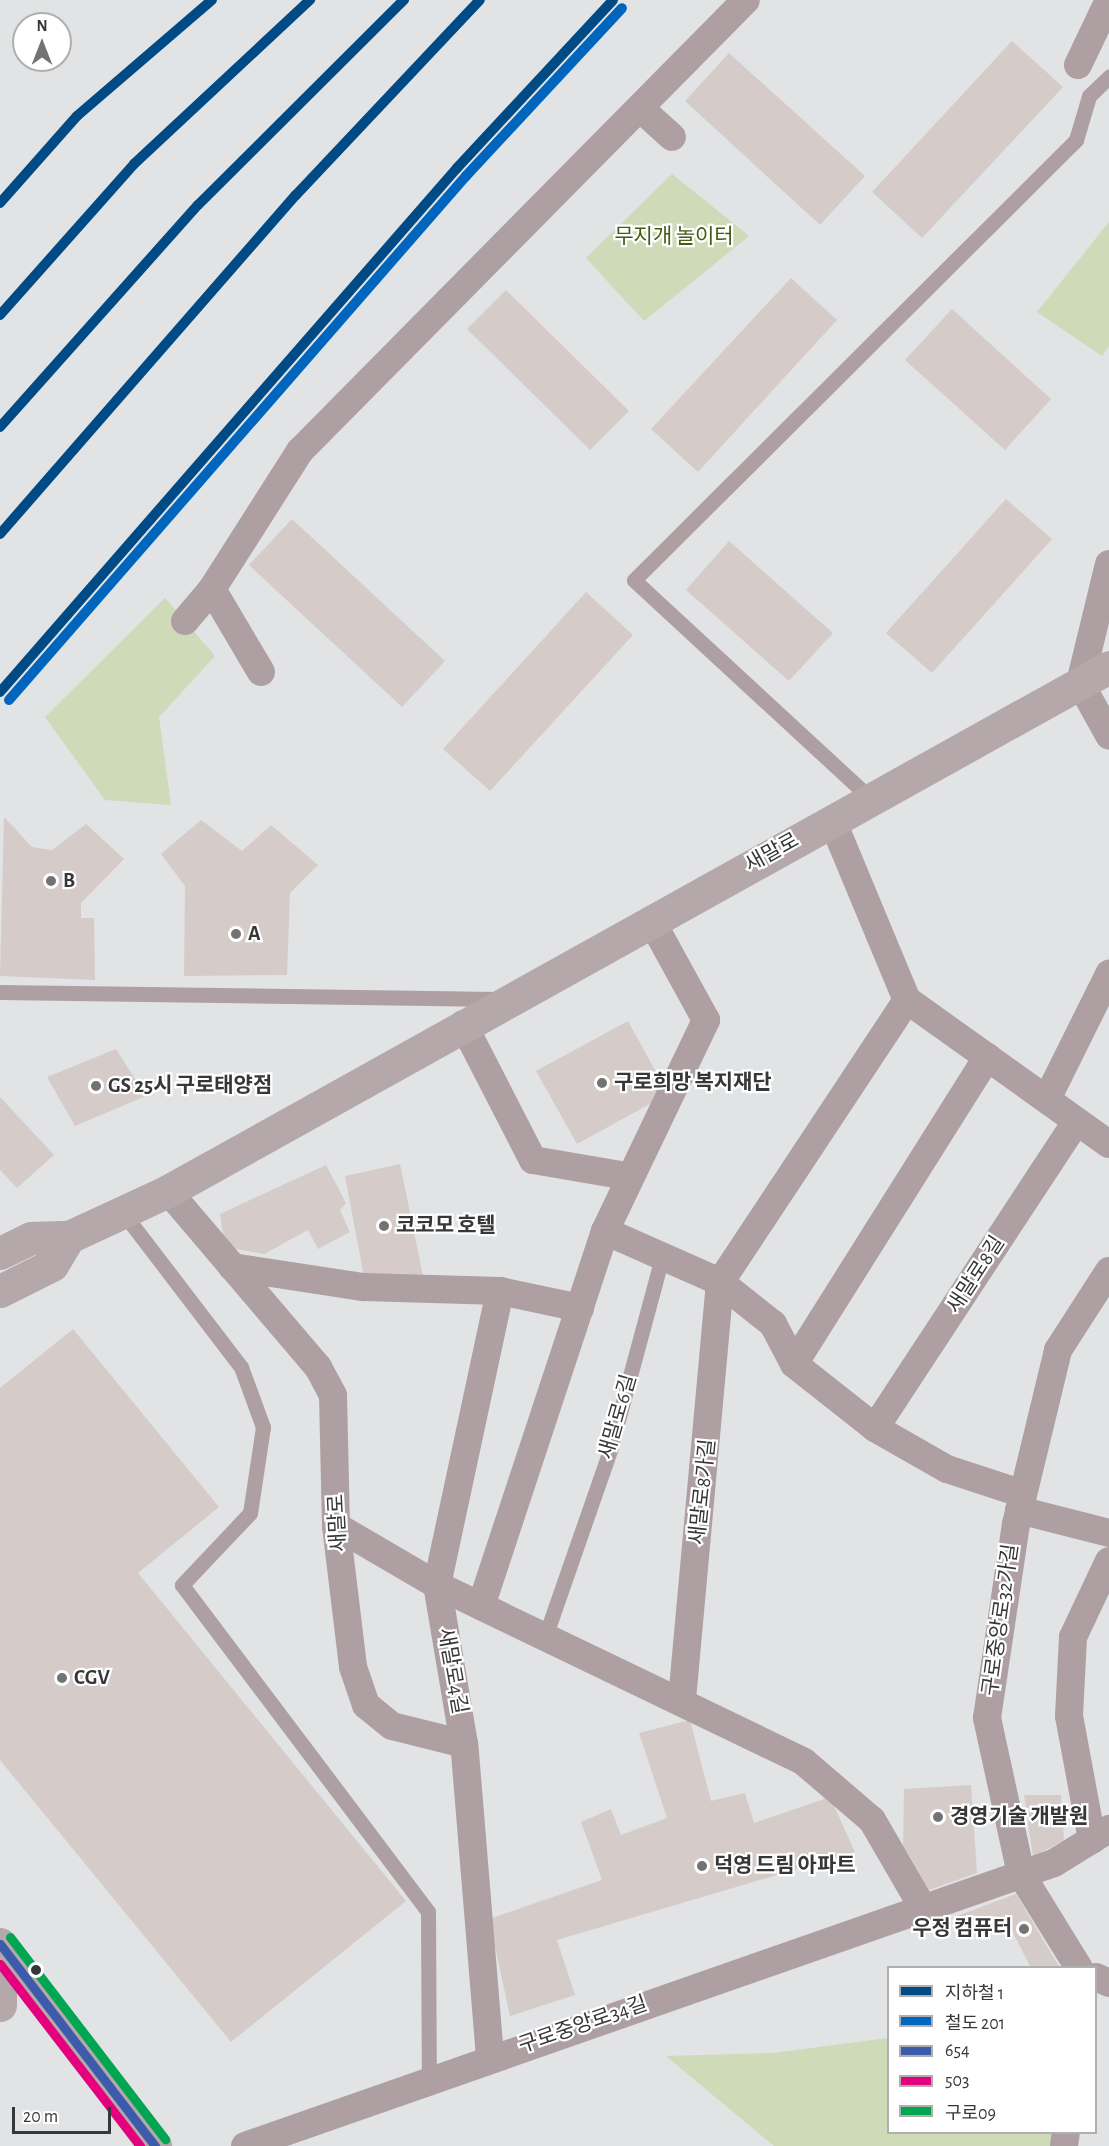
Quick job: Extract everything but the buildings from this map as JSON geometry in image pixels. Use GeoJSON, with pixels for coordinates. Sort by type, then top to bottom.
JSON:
{"type":"FeatureCollection","features":[{"type":"Feature","properties":{"kind":"street"},"geometry":{"type":"LineString","coordinates":[[185,621],[212,589],[300,451],[746,0]]}},
{"type":"Feature","properties":{"kind":"street"},"geometry":{"type":"LineString","coordinates":[[1078,65],[1109,0]]}},
{"type":"Feature","properties":{"kind":"street"},"geometry":{"type":"LineString","coordinates":[[640,108],[672,137]]}},
{"type":"Feature","properties":{"kind":"street"},"geometry":{"type":"LineString","coordinates":[[1109,564],[1080,682],[1109,735]]}},
{"type":"Feature","properties":{"kind":"street"},"geometry":{"type":"LineString","coordinates":[[212,589],[261,672]]}},
{"type":"Feature","properties":{"kind":"street","name":"새말로"},"geometry":{"type":"LineString","coordinates":[[0,1253],[31,1238],[69,1237],[124,1214],[168,1191],[507,999],[1109,667]]}},
{"type":"Feature","properties":{"kind":"street"},"geometry":{"type":"LineString","coordinates":[[832,820],[908,1000],[1109,1144]]}},
{"type":"Feature","properties":{"kind":"street"},"geometry":{"type":"LineString","coordinates":[[481,1606],[605,1231],[627,1176],[706,1020],[651,920]]}},
{"type":"Feature","properties":{"kind":"street"},"geometry":{"type":"LineString","coordinates":[[1047,1100],[1109,974]]}},
{"type":"Feature","properties":{"kind":"street","name":"새말로8가길"},"geometry":{"type":"LineString","coordinates":[[682,1702],[720,1282],[908,1000]]}},
{"type":"Feature","properties":{"kind":"street"},"geometry":{"type":"LineString","coordinates":[[463,1024],[533,1160],[627,1176]]}},
{"type":"Feature","properties":{"kind":"street"},"geometry":{"type":"LineString","coordinates":[[794,1364],[987,1057]]}},
{"type":"Feature","properties":{"kind":"street","name":"새말로8길"},"geometry":{"type":"LineString","coordinates":[[875,1428],[1077,1121]]}},
{"type":"Feature","properties":{"kind":"street","name":"새말로"},"geometry":{"type":"LineString","coordinates":[[168,1191],[318,1367],[333,1395],[336,1526],[354,1667],[366,1705],[392,1726],[464,1744]]}},
{"type":"Feature","properties":{"kind":"street"},"geometry":{"type":"LineString","coordinates":[[605,1231],[663,1254],[720,1282],[773,1323],[794,1364],[875,1428],[947,1468],[1021,1502],[1109,1533]]}},
{"type":"Feature","properties":{"kind":"street"},"geometry":{"type":"LineString","coordinates":[[0,1292],[52,1265],[69,1237]]}},
{"type":"Feature","properties":{"kind":"street"},"geometry":{"type":"LineString","coordinates":[[232,1267],[363,1287],[500,1291],[580,1308]]}},
{"type":"Feature","properties":{"kind":"street","name":"구로중앙로32가길"},"geometry":{"type":"LineString","coordinates":[[1078,1966],[1021,1874],[987,1718],[1021,1502],[1058,1350],[1100,1304],[1109,1271]]}},
{"type":"Feature","properties":{"kind":"street","name":"새말로4길"},"geometry":{"type":"LineString","coordinates":[[490,2057],[464,1744],[438,1585],[500,1291]]}},
{"type":"Feature","properties":{"kind":"street"},"geometry":{"type":"LineString","coordinates":[[336,1526],[438,1585],[804,1762],[872,1820],[923,1908]]}},
{"type":"Feature","properties":{"kind":"street","name":"구로중앙로34길"},"geometry":{"type":"LineString","coordinates":[[245,2146],[429,2078],[1054,1863],[1100,1834],[1069,1716],[1073,1637],[1109,1561]]}},
{"type":"Feature","properties":{"kind":"street"},"geometry":{"type":"LineString","coordinates":[[0,1945],[0,2005]]}},
{"type":"Feature","properties":{"kind":"street"},"geometry":{"type":"LineString","coordinates":[[0,1945],[155,2146]]}},
{"type":"Feature","properties":{"kind":"lane"},"geometry":{"type":"LineString","coordinates":[[870,798],[634,580],[1076,141],[1089,96],[1109,77]]}},
{"type":"Feature","properties":{"kind":"lane"},"geometry":{"type":"LineString","coordinates":[[0,992],[507,999]]}},
{"type":"Feature","properties":{"kind":"lane"},"geometry":{"type":"LineString","coordinates":[[124,1214],[242,1367],[263,1427],[250,1513],[182,1585],[428,1912],[429,2078]]}},
{"type":"Feature","properties":{"kind":"lane","name":"새말로6길"},"geometry":{"type":"LineString","coordinates":[[545,1637],[610,1450],[663,1254]]}},
{"type":"Feature","properties":{"kind":"green space","name":"무지개 놀이터"},"geometry":{"type":"Polygon","coordinates":[[[672,174],[749,236],[644,321],[586,258],[672,174]]]}},
{"type":"Feature","properties":{"kind":"green space"},"geometry":{"type":"Polygon","coordinates":[[[1109,222],[1109,346],[1102,356],[1037,312],[1109,222]]]}},
{"type":"Feature","properties":{"kind":"green space"},"geometry":{"type":"Polygon","coordinates":[[[165,598],[215,656],[159,717],[171,805],[105,800],[45,717],[165,598]]]}},
{"type":"Feature","properties":{"kind":"green space"},"geometry":{"type":"Polygon","coordinates":[[[887,2038],[887,2134],[1053,2134],[1052,2146],[774,2146],[666,2056],[773,2053],[887,2038]]]}},
{"type":"Feature","properties":{"kind":"metro line","name":"1"},"geometry":{"type":"LineString","coordinates":[[0,203],[77,116],[212,0]]}},
{"type":"Feature","properties":{"kind":"metro line","name":"1"},"geometry":{"type":"LineString","coordinates":[[0,315],[134,164],[310,0]]}},
{"type":"Feature","properties":{"kind":"metro line","name":"1"},"geometry":{"type":"LineString","coordinates":[[0,427],[198,205],[404,0]]}},
{"type":"Feature","properties":{"kind":"metro line","name":"1"},"geometry":{"type":"LineString","coordinates":[[0,534],[296,195],[480,0]]}},
{"type":"Feature","properties":{"kind":"metro line","name":"1"},"geometry":{"type":"LineString","coordinates":[[0,692],[457,168],[613,0]]}},
{"type":"Feature","properties":{"kind":"rail line","name":"201"},"geometry":{"type":"LineString","coordinates":[[9,700],[466,176],[622,8]]}},
{"type":"Feature","properties":{"kind":"transit line","name":"구로09"},"geometry":{"type":"LineString","coordinates":[[10,1937],[165,2139]]}},
{"type":"Feature","properties":{"kind":"transit line","name":"654"},"geometry":{"type":"LineString","coordinates":[[0,1944],[155,2146]]}},
{"type":"Feature","properties":{"kind":"transit line","name":"503"},"geometry":{"type":"LineString","coordinates":[[0,1964],[140,2146]]}},
{"type":"Feature","properties":{"kind":"place","name":"B"},"geometry":{"type":"Point","coordinates":[51,881]}},
{"type":"Feature","properties":{"kind":"place","name":"A"},"geometry":{"type":"Point","coordinates":[236,934]}},
{"type":"Feature","properties":{"kind":"place","name":"구로희망 복지재단"},"geometry":{"type":"Point","coordinates":[602,1083]}},
{"type":"Feature","properties":{"kind":"place","name":"GS 25시 구로태양점"},"geometry":{"type":"Point","coordinates":[96,1086]}},
{"type":"Feature","properties":{"kind":"place","name":"코코모 호텔"},"geometry":{"type":"Point","coordinates":[384,1226]}},
{"type":"Feature","properties":{"kind":"place","name":"CGV"},"geometry":{"type":"Point","coordinates":[62,1678]}},
{"type":"Feature","properties":{"kind":"place","name":"경영기술 개발원"},"geometry":{"type":"Point","coordinates":[938,1817]}},
{"type":"Feature","properties":{"kind":"place","name":"덕영 드림 아파트"},"geometry":{"type":"Point","coordinates":[702,1866]}},
{"type":"Feature","properties":{"kind":"place","name":"우정 컴퓨터"},"geometry":{"type":"Point","coordinates":[1024,1929]}}]}
